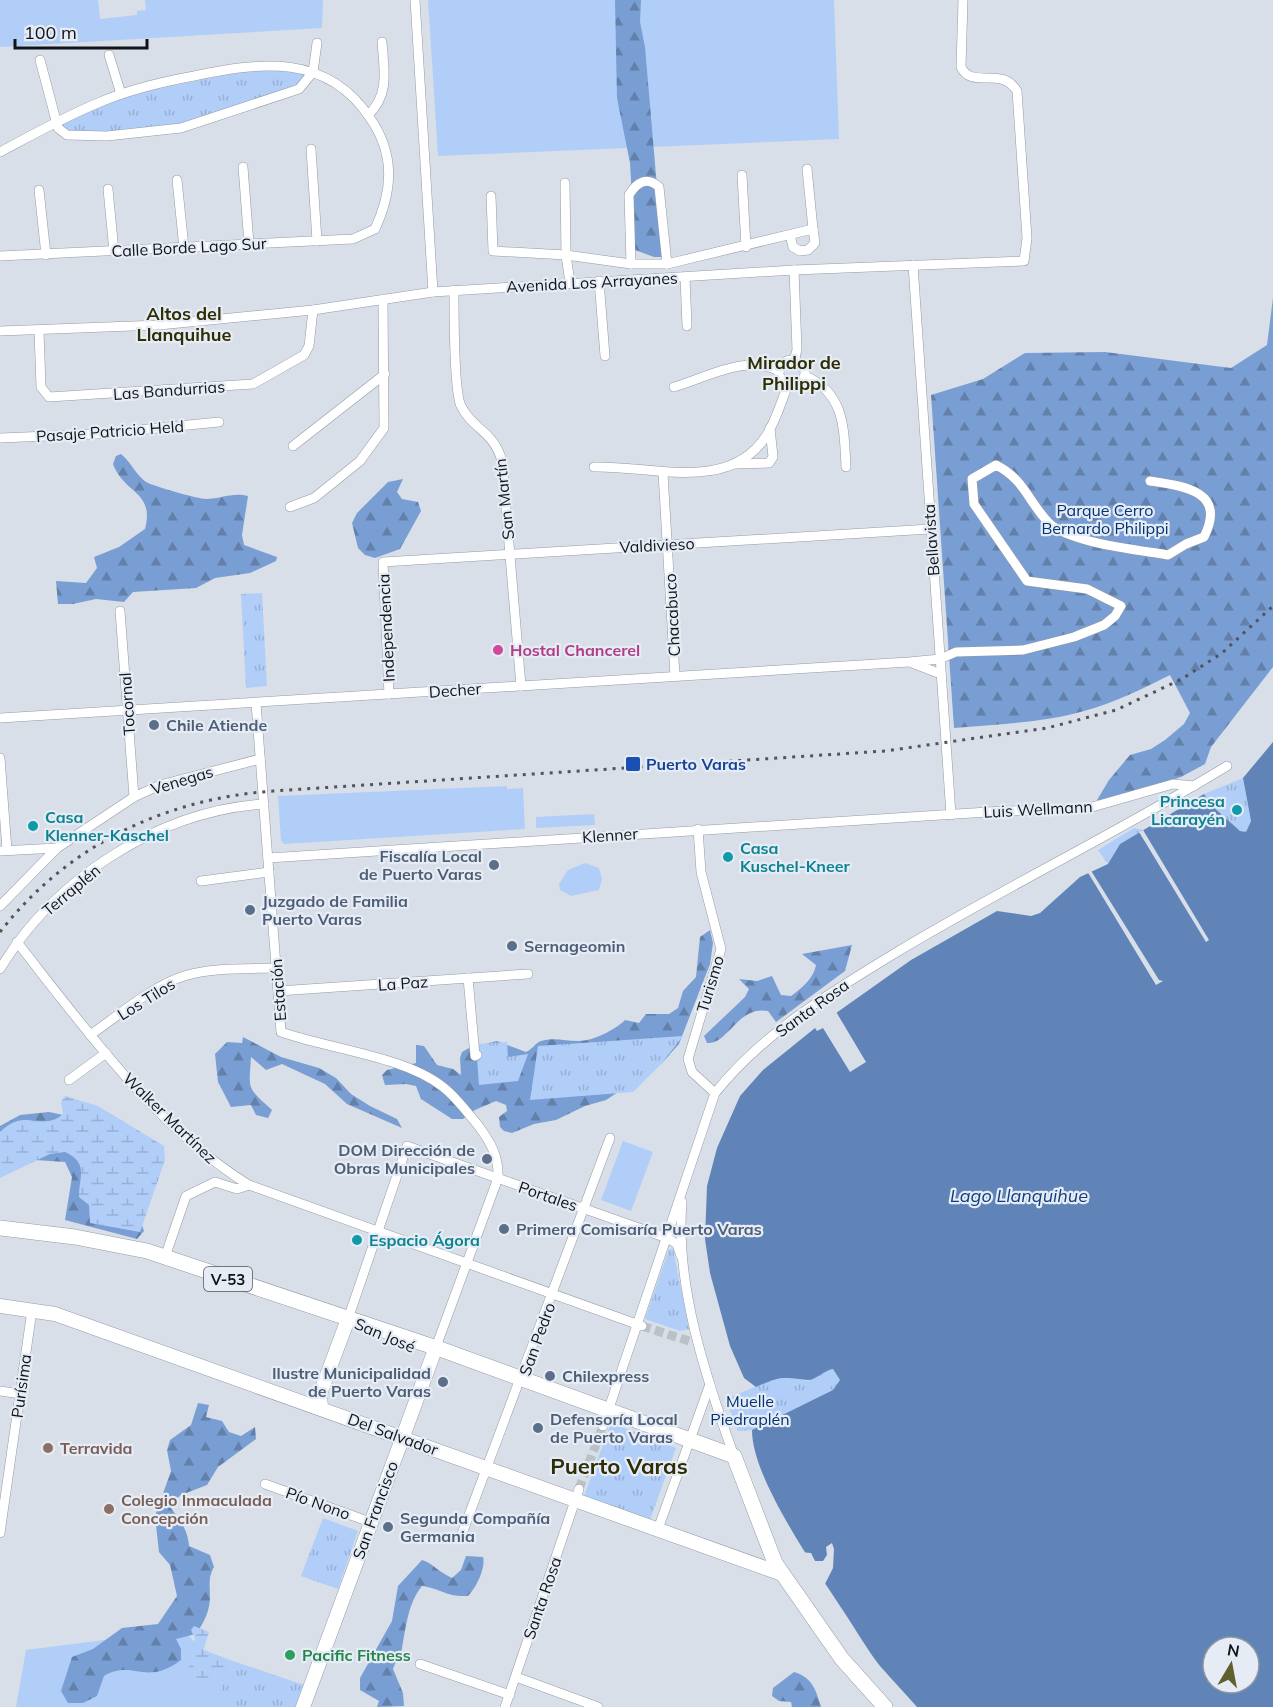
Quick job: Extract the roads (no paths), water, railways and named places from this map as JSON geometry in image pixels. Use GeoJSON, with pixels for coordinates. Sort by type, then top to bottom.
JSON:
{"type":"FeatureCollection","features":[{"type":"Feature","properties":{"kind":"main road","name":"V-53"},"geometry":{"type":"LineString","coordinates":[[0,1228],[106,1242],[165,1257],[348,1319]]}},
{"type":"Feature","properties":{"kind":"main road","name":"Del Salvador"},"geometry":{"type":"LineString","coordinates":[[0,1306],[55,1314],[488,1468],[577,1494],[658,1529],[782,1574]]}},
{"type":"Feature","properties":{"kind":"main road","name":"San José"},"geometry":{"type":"LineString","coordinates":[[348,1319],[521,1382],[606,1418],[736,1461]]}},
{"type":"Feature","properties":{"kind":"main road"},"geometry":{"type":"LineString","coordinates":[[303,1401],[316,1398],[322,1390],[348,1319]]}},
{"type":"Feature","properties":{"kind":"main road","name":"San Francisco"},"geometry":{"type":"LineString","coordinates":[[303,1707],[435,1351]]}},
{"type":"Feature","properties":{"kind":"main road"},"geometry":{"type":"LineString","coordinates":[[321,1408],[322,1390]]}},
{"type":"Feature","properties":{"kind":"main road"},"geometry":{"type":"LineString","coordinates":[[736,1461],[768,1549],[782,1574],[842,1659],[885,1707]]}},
{"type":"Feature","properties":{"kind":"street"},"geometry":{"type":"LineString","coordinates":[[415,0],[433,292]]}},
{"type":"Feature","properties":{"kind":"street","name":"Avenida Los Arrayanes"},"geometry":{"type":"LineString","coordinates":[[0,331],[159,325],[313,310],[384,298],[454,290],[794,270],[1024,261],[1027,238],[1017,91],[1012,82],[1002,77],[972,78],[964,73],[961,67],[963,0]]}},
{"type":"Feature","properties":{"kind":"street"},"geometry":{"type":"LineString","coordinates":[[0,152],[121,94],[171,80],[248,66],[281,66],[313,72],[349,93],[368,115],[379,106],[385,88],[382,42]]}},
{"type":"Feature","properties":{"kind":"street"},"geometry":{"type":"LineString","coordinates":[[40,60],[58,128],[67,135],[106,136],[181,128],[299,89],[313,72],[317,43]]}},
{"type":"Feature","properties":{"kind":"street"},"geometry":{"type":"LineString","coordinates":[[109,55],[121,94]]}},
{"type":"Feature","properties":{"kind":"street","name":"Calle Borde Lago Sur"},"geometry":{"type":"LineString","coordinates":[[0,256],[353,239],[375,229],[387,197],[389,167],[384,143],[368,115]]}},
{"type":"Feature","properties":{"kind":"street"},"geometry":{"type":"LineString","coordinates":[[311,148],[317,241]]}},
{"type":"Feature","properties":{"kind":"street"},"geometry":{"type":"LineString","coordinates":[[243,167],[249,244]]}},
{"type":"Feature","properties":{"kind":"street"},"geometry":{"type":"LineString","coordinates":[[790,236],[793,247],[800,251],[808,250],[816,239],[813,230],[807,169]]}},
{"type":"Feature","properties":{"kind":"street"},"geometry":{"type":"LineString","coordinates":[[742,176],[746,247]]}},
{"type":"Feature","properties":{"kind":"street"},"geometry":{"type":"LineString","coordinates":[[177,180],[184,248]]}},
{"type":"Feature","properties":{"kind":"street"},"geometry":{"type":"LineString","coordinates":[[631,264],[629,195],[635,185],[642,181],[650,181],[659,188],[667,264]]}},
{"type":"Feature","properties":{"kind":"street"},"geometry":{"type":"LineString","coordinates":[[565,183],[566,255],[570,283]]}},
{"type":"Feature","properties":{"kind":"street"},"geometry":{"type":"LineString","coordinates":[[108,189],[114,252]]}},
{"type":"Feature","properties":{"kind":"street"},"geometry":{"type":"LineString","coordinates":[[39,190],[46,255]]}},
{"type":"Feature","properties":{"kind":"street"},"geometry":{"type":"LineString","coordinates":[[490,196],[493,251],[566,255],[631,264],[667,264],[813,230]]}},
{"type":"Feature","properties":{"kind":"street","name":"Bellavista"},"geometry":{"type":"LineString","coordinates":[[913,265],[951,814]]}},
{"type":"Feature","properties":{"kind":"street"},"geometry":{"type":"LineString","coordinates":[[794,270],[798,350],[794,360]]}},
{"type":"Feature","properties":{"kind":"street"},"geometry":{"type":"LineString","coordinates":[[685,277],[687,326]]}},
{"type":"Feature","properties":{"kind":"street"},"geometry":{"type":"LineString","coordinates":[[598,281],[599,316],[605,356]]}},
{"type":"Feature","properties":{"kind":"street","name":"San Martín"},"geometry":{"type":"LineString","coordinates":[[454,290],[458,399],[470,419],[498,447],[502,461],[521,686]]}},
{"type":"Feature","properties":{"kind":"street"},"geometry":{"type":"LineString","coordinates":[[290,507],[314,498],[360,461],[384,428],[384,298]]}},
{"type":"Feature","properties":{"kind":"street","name":"Las Bandurrias"},"geometry":{"type":"LineString","coordinates":[[39,331],[41,387],[49,397],[253,384],[304,355],[309,346],[313,310]]}},
{"type":"Feature","properties":{"kind":"street"},"geometry":{"type":"LineString","coordinates":[[779,371],[786,362],[794,360]]}},
{"type":"Feature","properties":{"kind":"street"},"geometry":{"type":"LineString","coordinates":[[675,387],[739,365],[767,365],[779,371],[782,381],[788,385],[798,385],[805,376],[804,368],[794,360]]}},
{"type":"Feature","properties":{"kind":"street"},"geometry":{"type":"LineString","coordinates":[[293,446],[385,374]]}},
{"type":"Feature","properties":{"kind":"street"},"geometry":{"type":"LineString","coordinates":[[805,376],[829,392],[841,412],[846,466]]}},
{"type":"Feature","properties":{"kind":"street"},"geometry":{"type":"LineString","coordinates":[[594,468],[616,466],[663,473],[717,470],[734,464],[755,449],[770,429],[788,385]]}},
{"type":"Feature","properties":{"kind":"street","name":"Pasaje Patricio Held"},"geometry":{"type":"LineString","coordinates":[[0,438],[97,434],[219,422]]}},
{"type":"Feature","properties":{"kind":"street"},"geometry":{"type":"LineString","coordinates":[[734,464],[769,463],[773,457],[770,429]]}},
{"type":"Feature","properties":{"kind":"street","name":"Decher"},"geometry":{"type":"LineString","coordinates":[[0,718],[909,662],[940,659],[956,652],[1023,650],[1074,638],[1104,625],[1115,616],[1121,606],[1087,590],[1027,581],[974,504],[972,479],[996,465],[1010,472],[1029,493],[1049,523],[1061,531],[1114,546],[1168,555],[1204,537],[1211,523],[1207,502],[1190,488],[1150,481]]}},
{"type":"Feature","properties":{"kind":"street","name":"Chacabuco"},"geometry":{"type":"LineString","coordinates":[[663,473],[675,676]]}},
{"type":"Feature","properties":{"kind":"street","name":"Valdivieso"},"geometry":{"type":"LineString","coordinates":[[383,562],[930,529]]}},
{"type":"Feature","properties":{"kind":"street","name":"Independencia"},"geometry":{"type":"LineString","coordinates":[[383,562],[389,694]]}},
{"type":"Feature","properties":{"kind":"street","name":"Tocornal"},"geometry":{"type":"LineString","coordinates":[[120,610],[134,797]]}},
{"type":"Feature","properties":{"kind":"street","name":"Decher"},"geometry":{"type":"LineString","coordinates":[[909,662],[941,674]]}},
{"type":"Feature","properties":{"kind":"street","name":"Estación"},"geometry":{"type":"LineString","coordinates":[[256,703],[281,1032],[411,1070],[443,1087],[459,1102],[491,1144],[497,1158],[498,1178]]}},
{"type":"Feature","properties":{"kind":"street"},"geometry":{"type":"LineString","coordinates":[[0,758],[3,851],[57,848]]}},
{"type":"Feature","properties":{"kind":"street","name":"Venegas"},"geometry":{"type":"LineString","coordinates":[[0,906],[57,848],[134,797],[160,785],[260,759]]}},
{"type":"Feature","properties":{"kind":"street","name":"Santa Rosa"},"geometry":{"type":"LineString","coordinates":[[606,1418],[640,1325],[715,1093],[737,1066],[788,1023],[833,990],[934,930],[1227,766]]}},
{"type":"Feature","properties":{"kind":"street","name":"Luis Wellmann"},"geometry":{"type":"LineString","coordinates":[[951,814],[1085,809],[1173,784],[1194,786]]}},
{"type":"Feature","properties":{"kind":"street","name":"Terraplén"},"geometry":{"type":"LineString","coordinates":[[0,969],[17,942],[63,893],[107,860],[151,834],[211,812],[264,804]]}},
{"type":"Feature","properties":{"kind":"street","name":"Klenner"},"geometry":{"type":"LineString","coordinates":[[268,858],[951,814]]}},
{"type":"Feature","properties":{"kind":"street","name":"Turismo"},"geometry":{"type":"LineString","coordinates":[[698,829],[701,872],[721,949],[688,1059],[692,1072],[715,1093]]}},
{"type":"Feature","properties":{"kind":"street"},"geometry":{"type":"LineString","coordinates":[[201,881],[269,872]]}},
{"type":"Feature","properties":{"kind":"street","name":"Walker Martínez"},"geometry":{"type":"LineString","coordinates":[[17,942],[106,1053],[215,1164],[249,1185],[640,1325]]}},
{"type":"Feature","properties":{"kind":"street","name":"Los Tilos"},"geometry":{"type":"LineString","coordinates":[[90,1035],[163,986],[184,976],[202,972],[276,968]]}},
{"type":"Feature","properties":{"kind":"street","name":"La Paz"},"geometry":{"type":"LineString","coordinates":[[278,992],[528,974]]}},
{"type":"Feature","properties":{"kind":"street"},"geometry":{"type":"LineString","coordinates":[[468,978],[475,1056],[477,1055]]}},
{"type":"Feature","properties":{"kind":"street"},"geometry":{"type":"LineString","coordinates":[[69,1080],[106,1053]]}},
{"type":"Feature","properties":{"kind":"street","name":"San Pedro"},"geometry":{"type":"LineString","coordinates":[[460,1539],[521,1382],[610,1138]]}},
{"type":"Feature","properties":{"kind":"street","name":"Portales"},"geometry":{"type":"LineString","coordinates":[[378,1230],[407,1146],[667,1238]]}},
{"type":"Feature","properties":{"kind":"street","name":"San Francisco"},"geometry":{"type":"LineString","coordinates":[[435,1351],[498,1178]]}},
{"type":"Feature","properties":{"kind":"street"},"geometry":{"type":"LineString","coordinates":[[165,1257],[186,1196],[215,1182],[237,1189],[249,1185]]}},
{"type":"Feature","properties":{"kind":"street"},"geometry":{"type":"LineString","coordinates":[[681,1256],[685,1185]]}},
{"type":"Feature","properties":{"kind":"street"},"geometry":{"type":"LineString","coordinates":[[348,1319],[378,1230]]}},
{"type":"Feature","properties":{"kind":"street"},"geometry":{"type":"LineString","coordinates":[[667,1238],[677,1244],[681,1256],[699,1344],[736,1461]]}},
{"type":"Feature","properties":{"kind":"street","name":"Purísima"},"geometry":{"type":"LineString","coordinates":[[0,1533],[4,1482],[21,1394],[32,1310]]}},
{"type":"Feature","properties":{"kind":"street"},"geometry":{"type":"LineString","coordinates":[[689,1341],[699,1344]]}},
{"type":"Feature","properties":{"kind":"street"},"geometry":{"type":"LineString","coordinates":[[658,1529],[710,1384]]}},
{"type":"Feature","properties":{"kind":"street"},"geometry":{"type":"LineString","coordinates":[[0,1391],[21,1394]]}},
{"type":"Feature","properties":{"kind":"street","name":"Pío Nono"},"geometry":{"type":"LineString","coordinates":[[265,1484],[370,1522]]}},
{"type":"Feature","properties":{"kind":"street","name":"Santa Rosa"},"geometry":{"type":"LineString","coordinates":[[506,1707],[577,1494]]}},
{"type":"Feature","properties":{"kind":"street"},"geometry":{"type":"LineString","coordinates":[[420,1664],[510,1695]]}},
{"type":"Feature","properties":{"kind":"street"},"geometry":{"type":"LineString","coordinates":[[516,1677],[598,1707]]}},
{"type":"Feature","properties":{"kind":"water","name":"Lago Llanquihue"},"geometry":{"type":"Polygon","coordinates":[[[1273,742],[1273,1707],[917,1707],[880,1666],[865,1645],[787,1522],[762,1473],[752,1430],[833,1390],[840,1380],[833,1369],[810,1380],[781,1378],[756,1387],[744,1378],[730,1346],[710,1273],[705,1239],[707,1186],[717,1148],[740,1096],[763,1070],[815,1028],[911,960],[997,911],[1031,916],[1040,913],[1080,877],[1108,864],[1120,844],[1204,794],[1211,805],[1240,831],[1246,832],[1251,821],[1243,778],[1273,742]]]}},
{"type":"Feature","properties":{"kind":"tunnel"},"geometry":{"type":"LineString","coordinates":[[642,1326],[689,1341]]}},
{"type":"Feature","properties":{"kind":"tunnel"},"geometry":{"type":"LineString","coordinates":[[579,1489],[603,1426]]}},
{"type":"Feature","properties":{"kind":"railway"},"geometry":{"type":"LineString","coordinates":[[0,932],[27,901],[56,874],[88,851],[121,832],[157,816],[194,804],[273,791],[885,751],[1047,728],[1116,710],[1182,679],[1222,653],[1273,606]]}},
{"type":"Feature","properties":{"kind":"place","name":"Hostal Chancerel"},"geometry":{"type":"Point","coordinates":[498,650]}},
{"type":"Feature","properties":{"kind":"place","name":"Chile Atiende"},"geometry":{"type":"Point","coordinates":[154,725]}},
{"type":"Feature","properties":{"kind":"place","name":"Puerto Varas"},"geometry":{"type":"Point","coordinates":[633,764]}},
{"type":"Feature","properties":{"kind":"place","name":"Princesa Licarayén"},"geometry":{"type":"Point","coordinates":[1237,810]}},
{"type":"Feature","properties":{"kind":"place","name":"Casa Klenner-Kaschel"},"geometry":{"type":"Point","coordinates":[33,826]}},
{"type":"Feature","properties":{"kind":"place","name":"Casa Kuschel-Kneer"},"geometry":{"type":"Point","coordinates":[728,857]}},
{"type":"Feature","properties":{"kind":"place","name":"Fiscalía Local de Puerto Varas"},"geometry":{"type":"Point","coordinates":[494,865]}},
{"type":"Feature","properties":{"kind":"place","name":"Juzgado de Familia Puerto Varas"},"geometry":{"type":"Point","coordinates":[250,910]}},
{"type":"Feature","properties":{"kind":"place","name":"Sernageomin"},"geometry":{"type":"Point","coordinates":[512,946]}},
{"type":"Feature","properties":{"kind":"place","name":"DOM Dirección de Obras Municipales"},"geometry":{"type":"Point","coordinates":[487,1159]}},
{"type":"Feature","properties":{"kind":"place","name":"Primera Comisaría Puerto Varas"},"geometry":{"type":"Point","coordinates":[504,1229]}},
{"type":"Feature","properties":{"kind":"place","name":"Espacio Ágora"},"geometry":{"type":"Point","coordinates":[357,1240]}},
{"type":"Feature","properties":{"kind":"place","name":"Chilexpress"},"geometry":{"type":"Point","coordinates":[550,1376]}},
{"type":"Feature","properties":{"kind":"place","name":"Ilustre Municipalidad de Puerto Varas"},"geometry":{"type":"Point","coordinates":[443,1382]}},
{"type":"Feature","properties":{"kind":"place","name":"Defensoría Local de Puerto Varas"},"geometry":{"type":"Point","coordinates":[538,1428]}},
{"type":"Feature","properties":{"kind":"place","name":"Terravida"},"geometry":{"type":"Point","coordinates":[48,1448]}},
{"type":"Feature","properties":{"kind":"place","name":"Colegio Inmaculada Concepción"},"geometry":{"type":"Point","coordinates":[109,1509]}},
{"type":"Feature","properties":{"kind":"place","name":"Segunda Compañía Germania"},"geometry":{"type":"Point","coordinates":[388,1527]}},
{"type":"Feature","properties":{"kind":"place","name":"Pacific Fitness"},"geometry":{"type":"Point","coordinates":[290,1655]}},
{"type":"Feature","properties":{"kind":"district","name":"Altos del Llanquihue"},"geometry":{"type":"Point","coordinates":[184,323]}},
{"type":"Feature","properties":{"kind":"district","name":"Mirador de Philippi"},"geometry":{"type":"Point","coordinates":[794,372]}},
{"type":"Feature","properties":{"kind":"district","name":"Puerto Varas"},"geometry":{"type":"Point","coordinates":[619,1466]}},
{"type":"Feature","properties":{"kind":"park label","name":"Parque Cerro Bernardo Philippi"},"geometry":{"type":"Point","coordinates":[1105,519]}},
{"type":"Feature","properties":{"kind":"park label","name":"Muelle Piedraplén"},"geometry":{"type":"Point","coordinates":[750,1410]}}]}
